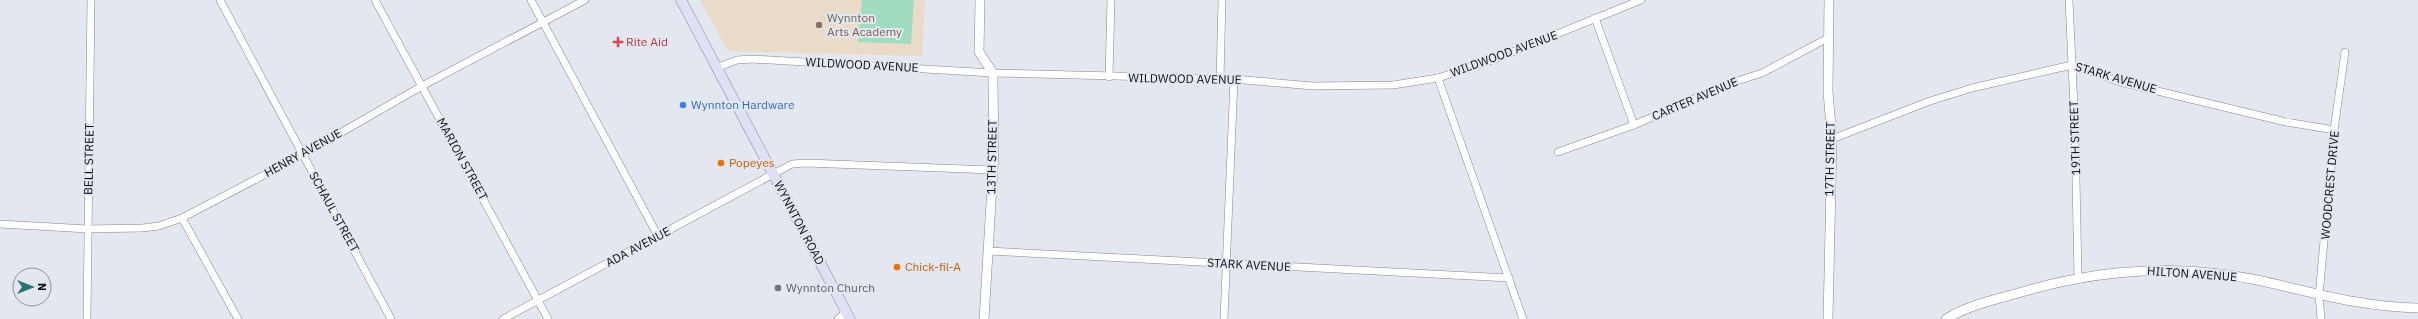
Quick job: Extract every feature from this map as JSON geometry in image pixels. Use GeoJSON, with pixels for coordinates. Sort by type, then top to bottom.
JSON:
{"type":"FeatureCollection","features":[{"type":"Feature","properties":{"kind":"main road","name":"WYNNTON ROAD"},"geometry":{"type":"LineString","coordinates":[[681,0],[845,317]]}},
{"type":"Feature","properties":{"kind":"street","name":"BELL STREET"},"geometry":{"type":"LineString","coordinates":[[87,319],[91,0]]}},
{"type":"Feature","properties":{"kind":"street","name":"SCHAUL STREET"},"geometry":{"type":"LineString","coordinates":[[220,0],[391,319]]}},
{"type":"Feature","properties":{"kind":"street","name":"MARION STREET"},"geometry":{"type":"LineString","coordinates":[[376,0],[548,319]]}},
{"type":"Feature","properties":{"kind":"street"},"geometry":{"type":"LineString","coordinates":[[531,0],[658,236]]}},
{"type":"Feature","properties":{"kind":"street","name":"HENRY AVENUE"},"geometry":{"type":"LineString","coordinates":[[0,224],[88,229],[142,228],[159,226],[182,218],[302,155],[422,86],[585,0]]}},
{"type":"Feature","properties":{"kind":"street"},"geometry":{"type":"LineString","coordinates":[[980,0],[979,52],[993,73]]}},
{"type":"Feature","properties":{"kind":"street"},"geometry":{"type":"LineString","coordinates":[[1109,77],[1111,0]]}},
{"type":"Feature","properties":{"kind":"street"},"geometry":{"type":"LineString","coordinates":[[1220,79],[1222,0]]}},
{"type":"Feature","properties":{"kind":"street","name":"WILDWOOD AVENUE"},"geometry":{"type":"LineString","coordinates":[[716,68],[737,60],[752,59],[993,73],[1234,79],[1314,86],[1393,84],[1438,78],[1532,46],[1595,18],[1641,0]]}},
{"type":"Feature","properties":{"kind":"street","name":"17TH STREET"},"geometry":{"type":"LineString","coordinates":[[1828,319],[1832,139],[1828,92],[1829,0]]}},
{"type":"Feature","properties":{"kind":"street","name":"19TH STREET"},"geometry":{"type":"LineString","coordinates":[[2069,0],[2078,277]]}},
{"type":"Feature","properties":{"kind":"street"},"geometry":{"type":"LineString","coordinates":[[1595,18],[1634,125]]}},
{"type":"Feature","properties":{"kind":"street","name":"CARTER AVENUE"},"geometry":{"type":"LineString","coordinates":[[1558,152],[1634,125],[1731,83],[1762,73],[1828,38]]}},
{"type":"Feature","properties":{"kind":"street","name":"WOODCREST DRIVE"},"geometry":{"type":"LineString","coordinates":[[2322,319],[2320,296],[2334,130],[2345,52]]}},
{"type":"Feature","properties":{"kind":"street","name":"STARK AVENUE"},"geometry":{"type":"LineString","coordinates":[[1832,139],[1930,101],[1972,88],[2072,65],[2120,82],[2286,122],[2334,130]]}},
{"type":"Feature","properties":{"kind":"street","name":"13TH STREET"},"geometry":{"type":"LineString","coordinates":[[984,319],[993,170],[993,73]]}},
{"type":"Feature","properties":{"kind":"street"},"geometry":{"type":"LineString","coordinates":[[1438,78],[1523,319]]}},
{"type":"Feature","properties":{"kind":"street"},"geometry":{"type":"LineString","coordinates":[[1224,319],[1234,79]]}},
{"type":"Feature","properties":{"kind":"street"},"geometry":{"type":"LineString","coordinates":[[772,175],[792,164],[806,162],[993,170]]}},
{"type":"Feature","properties":{"kind":"street","name":"ADA AVENUE"},"geometry":{"type":"LineString","coordinates":[[503,319],[772,175]]}},
{"type":"Feature","properties":{"kind":"street"},"geometry":{"type":"LineString","coordinates":[[182,218],[238,319]]}},
{"type":"Feature","properties":{"kind":"street","name":"STARK AVENUE"},"geometry":{"type":"LineString","coordinates":[[989,251],[1509,278]]}},
{"type":"Feature","properties":{"kind":"street","name":"HILTON AVENUE"},"geometry":{"type":"LineString","coordinates":[[1946,319],[1989,302],[2078,277],[2140,270],[2174,270],[2256,280],[2347,302],[2418,308]]}},
{"type":"Feature","properties":{"kind":"shaded area","name":"Wynnton Arts Academy"},"geometry":{"type":"Polygon","coordinates":[[[700,0],[925,0],[922,56],[728,51],[700,0]]]}},
{"type":"Feature","properties":{"kind":"green space"},"geometry":{"type":"Polygon","coordinates":[[[862,0],[914,0],[911,44],[858,42],[862,0]]]}},
{"type":"Feature","properties":{"kind":"place","name":"Wynnton Arts Academy"},"geometry":{"type":"Point","coordinates":[819,25]}},
{"type":"Feature","properties":{"kind":"place","name":"Rite Aid"},"geometry":{"type":"Point","coordinates":[618,42]}},
{"type":"Feature","properties":{"kind":"place","name":"Wynnton Hardware"},"geometry":{"type":"Point","coordinates":[683,105]}},
{"type":"Feature","properties":{"kind":"place","name":"Popeyes"},"geometry":{"type":"Point","coordinates":[721,163]}},
{"type":"Feature","properties":{"kind":"place","name":"Chick-fil-A"},"geometry":{"type":"Point","coordinates":[897,267]}},
{"type":"Feature","properties":{"kind":"place","name":"Wynnton Church"},"geometry":{"type":"Point","coordinates":[778,288]}}]}
